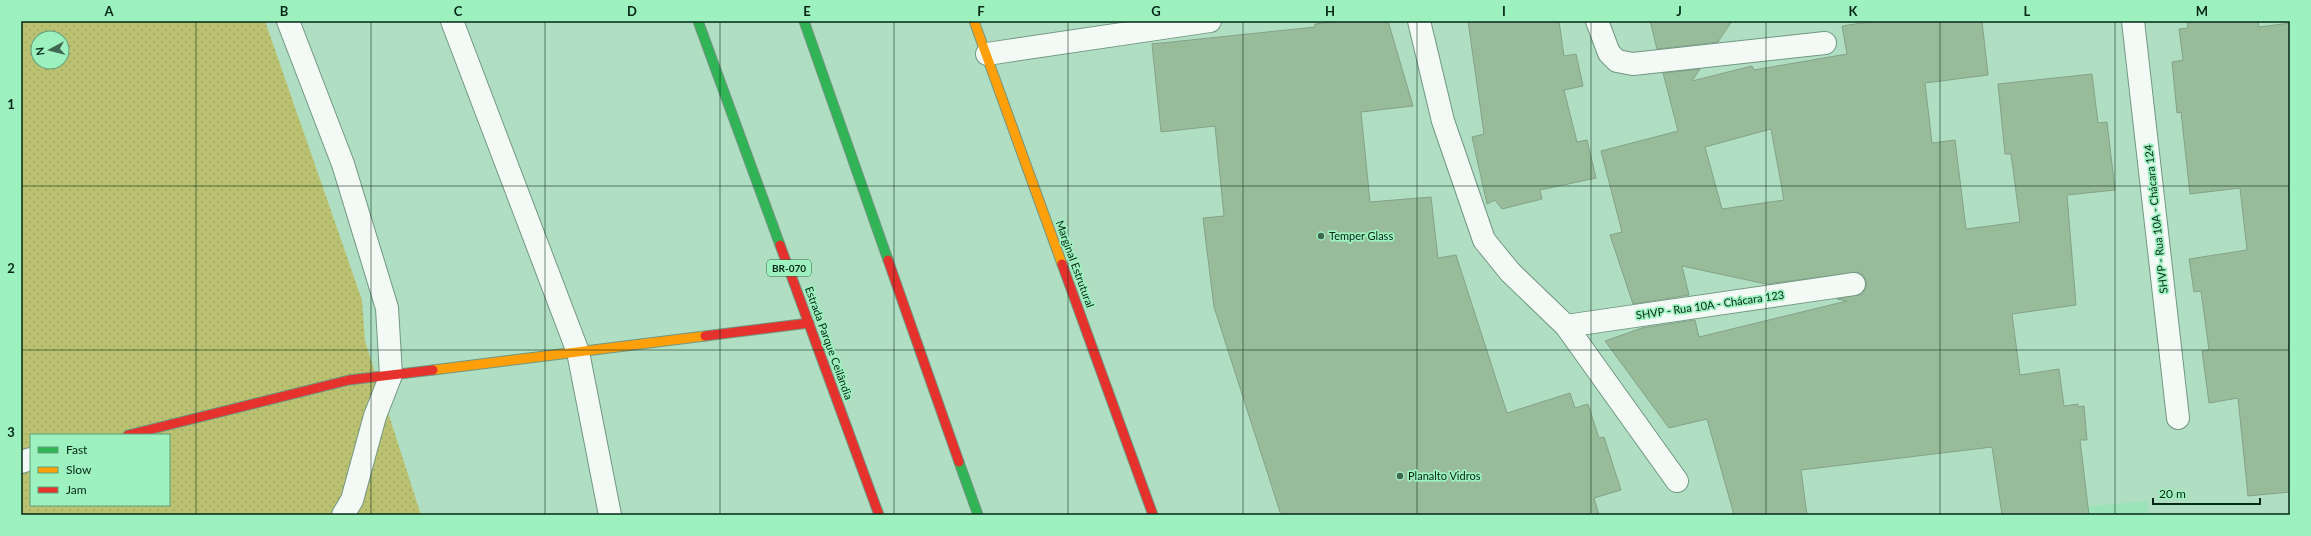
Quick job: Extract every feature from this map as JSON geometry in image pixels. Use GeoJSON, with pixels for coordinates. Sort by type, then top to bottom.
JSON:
{"type":"FeatureCollection","features":[{"type":"Feature","properties":{"kind":"main road","name":"Estrada Parque Ceilândia"},"geometry":{"type":"LineString","coordinates":[[698,21],[879,515]]}},
{"type":"Feature","properties":{"kind":"main road"},"geometry":{"type":"LineString","coordinates":[[804,21],[978,515]]}},
{"type":"Feature","properties":{"kind":"main road","name":"Marginal Estrutural"},"geometry":{"type":"LineString","coordinates":[[974,21],[1153,515]]}},
{"type":"Feature","properties":{"kind":"main road"},"geometry":{"type":"LineString","coordinates":[[132,434],[349,380],[809,323]]}},
{"type":"Feature","properties":{"kind":"street"},"geometry":{"type":"LineString","coordinates":[[288,21],[344,164],[387,308],[392,374],[375,416],[352,500],[343,515]]}},
{"type":"Feature","properties":{"kind":"street"},"geometry":{"type":"LineString","coordinates":[[452,21],[578,352],[610,515]]}},
{"type":"Feature","properties":{"kind":"street"},"geometry":{"type":"LineString","coordinates":[[987,54],[1210,21]]}},
{"type":"Feature","properties":{"kind":"street"},"geometry":{"type":"LineString","coordinates":[[1419,21],[1443,121],[1484,240],[1510,272],[1566,326],[1677,481]]}},
{"type":"Feature","properties":{"kind":"street"},"geometry":{"type":"LineString","coordinates":[[1597,21],[1609,53],[1617,61],[1633,64],[1825,43]]}},
{"type":"Feature","properties":{"kind":"street","name":"SHVP - Rua 10A - Chácara 124"},"geometry":{"type":"LineString","coordinates":[[2133,21],[2178,418]]}},
{"type":"Feature","properties":{"kind":"street","name":"SHVP - Rua 10A - Chácara 123"},"geometry":{"type":"LineString","coordinates":[[1566,326],[1854,284]]}},
{"type":"Feature","properties":{"kind":"shaded area"},"geometry":{"type":"Polygon","coordinates":[[[21,21],[265,21],[362,300],[365,341],[421,515],[21,515],[21,21]]]}},
{"type":"Feature","properties":{"kind":"shaded area"},"geometry":{"type":"Polygon","coordinates":[[[2147,501],[2149,515],[1993,515],[2147,501]]]}},
{"type":"Feature","properties":{"kind":"building"},"geometry":{"type":"Polygon","coordinates":[[[1341,21],[1388,21],[1413,106],[1361,112],[1370,202],[1431,197],[1438,258],[1456,255],[1507,413],[1570,393],[1575,408],[1588,404],[1599,438],[1604,437],[1621,490],[1594,498],[1599,515],[1281,515],[1214,307],[1203,218],[1224,216],[1215,126],[1161,132],[1152,44],[1315,27],[1315,24],[1341,21]]]}},
{"type":"Feature","properties":{"kind":"building"},"geometry":{"type":"Polygon","coordinates":[[[1468,21],[1559,21],[1564,56],[1576,54],[1583,86],[1564,90],[1577,142],[1587,140],[1596,178],[1540,190],[1542,199],[1502,209],[1495,200],[1487,204],[1472,137],[1484,134],[1468,21]]]}},
{"type":"Feature","properties":{"kind":"building"},"geometry":{"type":"Polygon","coordinates":[[[1650,21],[1732,21],[1718,42],[1657,49],[1650,21]]]}},
{"type":"Feature","properties":{"kind":"building"},"geometry":{"type":"Polygon","coordinates":[[[1875,21],[1982,21],[1988,75],[1925,83],[1932,143],[1955,140],[1966,229],[2020,222],[2011,154],[2005,154],[1998,84],[2092,74],[2098,123],[2107,122],[2115,190],[2067,195],[2076,305],[2012,314],[2020,375],[2059,369],[2064,406],[2078,404],[2078,407],[2084,406],[2087,440],[2080,440],[2089,515],[2002,515],[1992,447],[1801,470],[1807,515],[1734,515],[1707,419],[1669,428],[1605,341],[1642,328],[1695,320],[1699,337],[1847,301],[1837,299],[1862,294],[1866,288],[1866,282],[1864,276],[1858,272],[1766,284],[1682,266],[1689,295],[1633,304],[1610,235],[1622,232],[1601,151],[1678,131],[1663,73],[1700,69],[1692,81],[1752,66],[1754,70],[1847,54],[1842,26],[1875,21]],[[1771,129],[1705,147],[1722,209],[1784,200],[1771,129]]]}},
{"type":"Feature","properties":{"kind":"building"},"geometry":{"type":"Polygon","coordinates":[[[2187,21],[2258,21],[2259,27],[2290,23],[2290,492],[2248,496],[2238,398],[2209,403],[2202,351],[2209,350],[2201,291],[2194,292],[2189,259],[2247,250],[2240,188],[2190,194],[2181,112],[2177,113],[2172,62],[2183,60],[2179,29],[2188,28],[2187,21]]]}},
{"type":"Feature","properties":{"kind":"traffic: fast"},"geometry":{"type":"LineString","coordinates":[[698,21],[780,245]]}},
{"type":"Feature","properties":{"kind":"traffic: fast"},"geometry":{"type":"LineString","coordinates":[[804,21],[888,260]]}},
{"type":"Feature","properties":{"kind":"traffic: fast"},"geometry":{"type":"LineString","coordinates":[[959,462],[978,515]]}},
{"type":"Feature","properties":{"kind":"traffic: slow"},"geometry":{"type":"LineString","coordinates":[[974,21],[1062,264]]}},
{"type":"Feature","properties":{"kind":"traffic: slow"},"geometry":{"type":"LineString","coordinates":[[433,370],[705,336]]}},
{"type":"Feature","properties":{"kind":"traffic: jam"},"geometry":{"type":"LineString","coordinates":[[780,245],[879,515]]}},
{"type":"Feature","properties":{"kind":"traffic: jam"},"geometry":{"type":"LineString","coordinates":[[888,260],[959,462]]}},
{"type":"Feature","properties":{"kind":"traffic: jam"},"geometry":{"type":"LineString","coordinates":[[1062,264],[1153,515]]}},
{"type":"Feature","properties":{"kind":"traffic: jam"},"geometry":{"type":"LineString","coordinates":[[705,336],[809,323]]}},
{"type":"Feature","properties":{"kind":"traffic: jam"},"geometry":{"type":"LineString","coordinates":[[132,434],[349,380],[433,370]]}},
{"type":"Feature","properties":{"kind":"place","name":"Temper Glass"},"geometry":{"type":"Point","coordinates":[1321,236]}},
{"type":"Feature","properties":{"kind":"place","name":"Planalto Vidros"},"geometry":{"type":"Point","coordinates":[1400,476]}}]}
